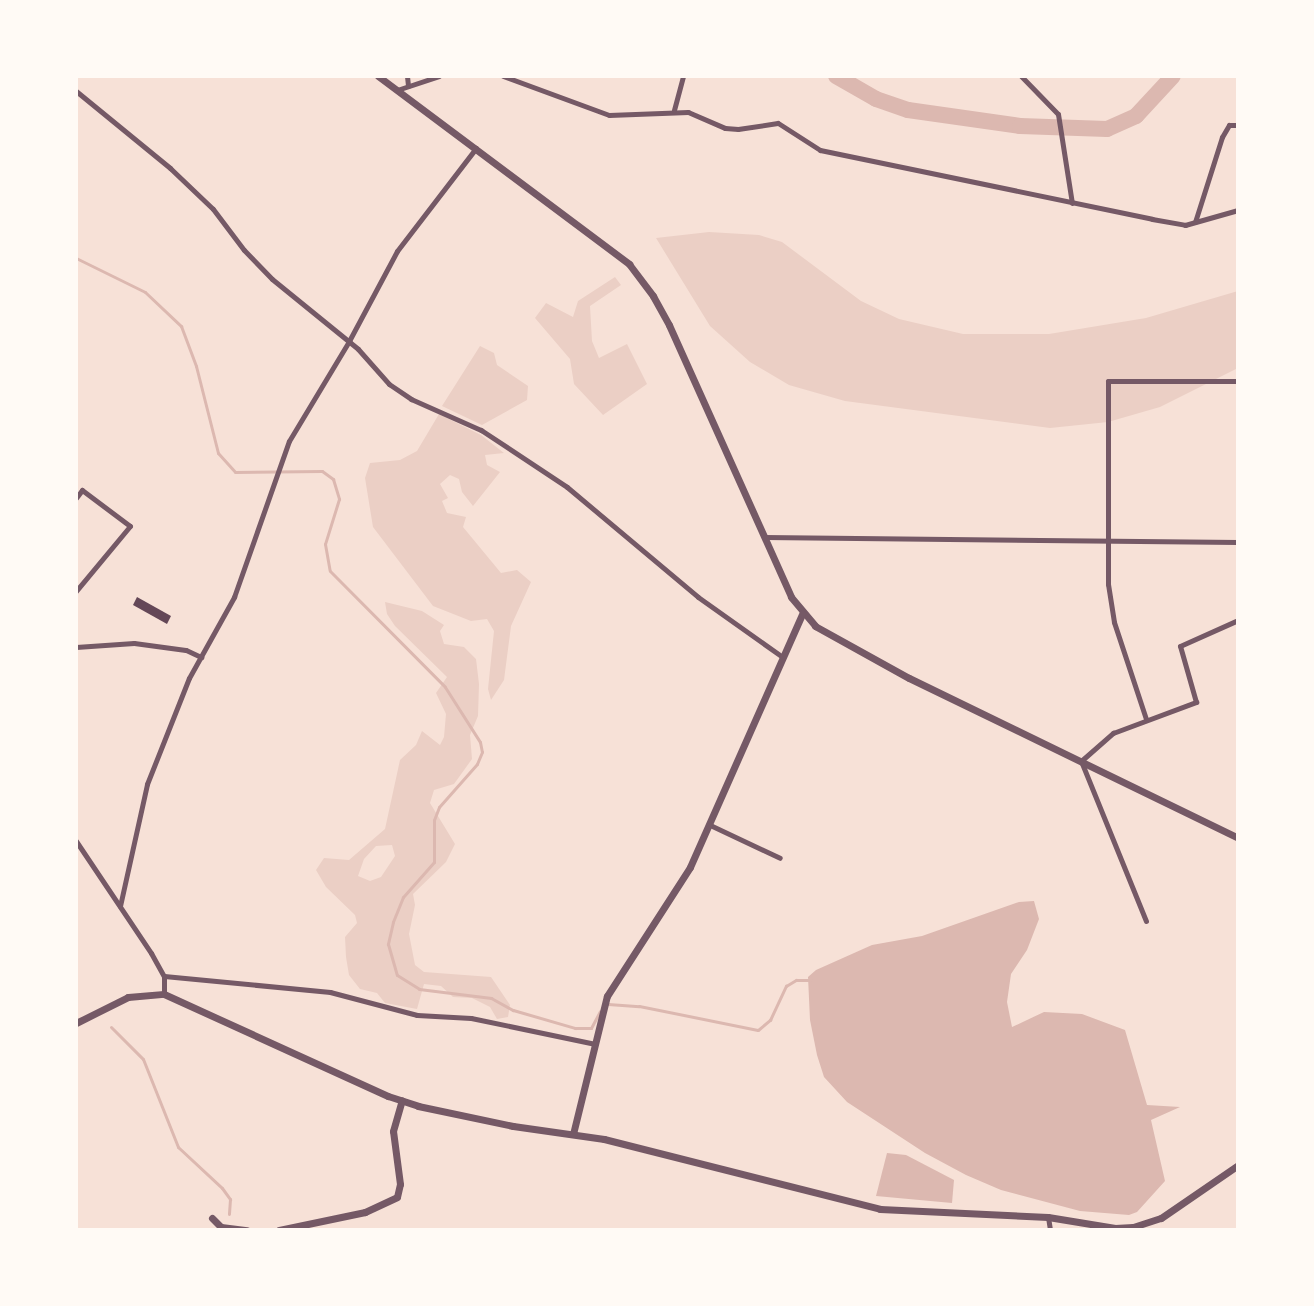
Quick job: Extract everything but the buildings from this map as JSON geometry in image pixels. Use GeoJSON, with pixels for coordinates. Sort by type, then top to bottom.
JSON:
{"type":"FeatureCollection","features":[{"type":"Feature","properties":{"kind":"street"},"geometry":{"type":"LineString","coordinates":[[378,76],[612,248],[653,296],[763,537],[802,614],[844,645],[1238,838]]}},
{"type":"Feature","properties":{"kind":"street"},"geometry":{"type":"LineString","coordinates":[[407,76],[408,86]]}},
{"type":"Feature","properties":{"kind":"street"},"geometry":{"type":"LineString","coordinates":[[397,90],[439,76]]}},
{"type":"Feature","properties":{"kind":"street"},"geometry":{"type":"LineString","coordinates":[[503,76],[609,115],[628,117],[674,110],[688,112],[725,128],[778,123],[820,150],[1152,219],[1195,223],[1238,210]]}},
{"type":"Feature","properties":{"kind":"street"},"geometry":{"type":"LineString","coordinates":[[674,110],[683,76]]}},
{"type":"Feature","properties":{"kind":"street"},"geometry":{"type":"LineString","coordinates":[[1021,76],[1058,114],[1072,203]]}},
{"type":"Feature","properties":{"kind":"street"},"geometry":{"type":"LineString","coordinates":[[76,91],[170,168],[213,209],[244,250],[272,279],[349,341],[389,384],[411,399],[481,430],[567,487],[698,597],[781,656]]}},
{"type":"Feature","properties":{"kind":"street"},"geometry":{"type":"LineString","coordinates":[[1195,223],[1222,137],[1229,125],[1238,125]]}},
{"type":"Feature","properties":{"kind":"street"},"geometry":{"type":"LineString","coordinates":[[120,906],[147,784],[201,657],[234,597],[298,425],[349,341],[397,251],[476,148]]}},
{"type":"Feature","properties":{"kind":"street"},"geometry":{"type":"LineString","coordinates":[[1146,719],[1114,622],[1107,538],[1108,381],[1238,381]]}},
{"type":"Feature","properties":{"kind":"street"},"geometry":{"type":"LineString","coordinates":[[76,498],[82,490],[130,526],[76,591]]}},
{"type":"Feature","properties":{"kind":"street"},"geometry":{"type":"LineString","coordinates":[[763,537],[1107,538],[1238,542]]}},
{"type":"Feature","properties":{"kind":"street"},"geometry":{"type":"LineString","coordinates":[[573,1134],[607,996],[690,867],[802,614]]}},
{"type":"Feature","properties":{"kind":"street"},"geometry":{"type":"LineString","coordinates":[[1081,761],[1113,733],[1196,702],[1180,646],[1238,620]]}},
{"type":"Feature","properties":{"kind":"street"},"geometry":{"type":"LineString","coordinates":[[76,647],[134,643],[186,650],[201,657]]}},
{"type":"Feature","properties":{"kind":"street"},"geometry":{"type":"LineString","coordinates":[[1081,761],[1146,921]]}},
{"type":"Feature","properties":{"kind":"street"},"geometry":{"type":"LineString","coordinates":[[710,825],[780,858]]}},
{"type":"Feature","properties":{"kind":"street"},"geometry":{"type":"LineString","coordinates":[[76,841],[164,976],[164,994]]}},
{"type":"Feature","properties":{"kind":"street"},"geometry":{"type":"LineString","coordinates":[[164,976],[330,992],[417,1015],[471,1018],[595,1044]]}},
{"type":"Feature","properties":{"kind":"street"},"geometry":{"type":"LineString","coordinates":[[76,1023],[128,997],[164,994],[402,1100],[475,1119],[644,1149],[857,1205],[1048,1217],[1115,1228],[1146,1224],[1238,1165]]}},
{"type":"Feature","properties":{"kind":"street"},"geometry":{"type":"LineString","coordinates":[[279,1230],[365,1212],[397,1197],[400,1184],[393,1131],[402,1100]]}},
{"type":"Feature","properties":{"kind":"street"},"geometry":{"type":"LineString","coordinates":[[1048,1217],[1050,1230]]}},
{"type":"Feature","properties":{"kind":"street"},"geometry":{"type":"LineString","coordinates":[[212,1218],[221,1227],[247,1230]]}},
{"type":"Feature","properties":{"kind":"shaded area"},"geometry":{"type":"Polygon","coordinates":[[[709,232],[759,235],[782,242],[861,301],[899,319],[963,334],[1049,334],[1146,318],[1238,291],[1238,368],[1160,407],[1108,422],[1050,428],[845,401],[789,385],[750,362],[710,326],[656,238],[709,232]]]}},
{"type":"Feature","properties":{"kind":"shaded area"},"geometry":{"type":"Polygon","coordinates":[[[615,277],[621,285],[590,306],[592,341],[599,358],[627,344],[647,384],[603,415],[574,384],[570,359],[535,318],[546,303],[573,317],[578,301],[615,277]]]}},
{"type":"Feature","properties":{"kind":"shaded area"},"geometry":{"type":"Polygon","coordinates":[[[480,346],[494,353],[497,365],[528,386],[527,400],[482,425],[442,406],[480,346]]]}},
{"type":"Feature","properties":{"kind":"shaded area"},"geometry":{"type":"Polygon","coordinates":[[[439,414],[481,435],[504,453],[485,455],[487,465],[500,472],[473,506],[462,492],[459,479],[450,475],[440,484],[448,498],[442,501],[447,513],[466,517],[463,527],[501,573],[517,570],[531,582],[511,626],[504,680],[491,700],[488,689],[494,631],[487,619],[471,621],[433,606],[373,527],[365,478],[370,463],[400,460],[417,451],[439,414]]]}},
{"type":"Feature","properties":{"kind":"shaded area"},"geometry":{"type":"Polygon","coordinates":[[[385,602],[422,611],[444,625],[440,631],[444,644],[464,647],[476,659],[479,684],[478,716],[470,735],[472,759],[454,784],[434,790],[430,803],[455,844],[446,862],[413,894],[415,905],[409,934],[415,965],[424,972],[491,977],[510,1005],[508,1017],[497,1019],[490,1007],[472,998],[453,997],[441,986],[424,984],[417,1009],[385,1003],[377,993],[360,989],[349,975],[346,957],[345,937],[357,923],[355,915],[326,887],[316,870],[324,858],[349,860],[385,829],[400,760],[416,745],[422,731],[440,745],[444,737],[446,714],[436,693],[447,677],[395,626],[387,614],[385,602]],[[392,845],[376,846],[364,859],[358,876],[370,881],[381,877],[395,856],[392,845]]]}},
{"type":"Feature","properties":{"kind":"shaded area"},"geometry":{"type":"Polygon","coordinates":[[[1034,901],[1039,919],[1027,950],[1011,974],[1007,1002],[1012,1027],[1044,1012],[1082,1014],[1125,1030],[1147,1105],[1180,1107],[1151,1120],[1165,1181],[1137,1212],[1129,1215],[1080,1211],[1001,1190],[966,1175],[925,1153],[847,1102],[824,1077],[817,1055],[810,1020],[808,977],[816,970],[872,945],[922,936],[1019,902],[1034,901]]]}},
{"type":"Feature","properties":{"kind":"shaded area"},"geometry":{"type":"Polygon","coordinates":[[[887,1153],[906,1155],[954,1180],[952,1203],[876,1196],[887,1153]]]}},
{"type":"Feature","properties":{"kind":"waterway"},"geometry":{"type":"LineString","coordinates":[[836,76],[876,99],[908,110],[1020,126],[1107,129],[1136,116],[1173,76]]}},
{"type":"Feature","properties":{"kind":"waterway"},"geometry":{"type":"LineString","coordinates":[[76,258],[145,292],[181,326],[196,366],[218,453],[235,472],[322,471],[333,479],[339,499],[325,544],[330,571],[445,687],[480,742],[482,752],[477,764],[439,807],[434,820],[434,862],[403,897],[393,922],[388,944],[397,975],[419,989],[491,998],[513,1010],[575,1028],[591,1028],[600,1011]]}},
{"type":"Feature","properties":{"kind":"waterway"},"geometry":{"type":"LineString","coordinates":[[608,1004],[639,1006],[758,1030],[770,1020],[786,986],[796,980],[811,980]]}},
{"type":"Feature","properties":{"kind":"waterway"},"geometry":{"type":"LineString","coordinates":[[111,1027],[143,1059],[178,1147],[222,1188],[230,1199],[229,1214]]}}]}
